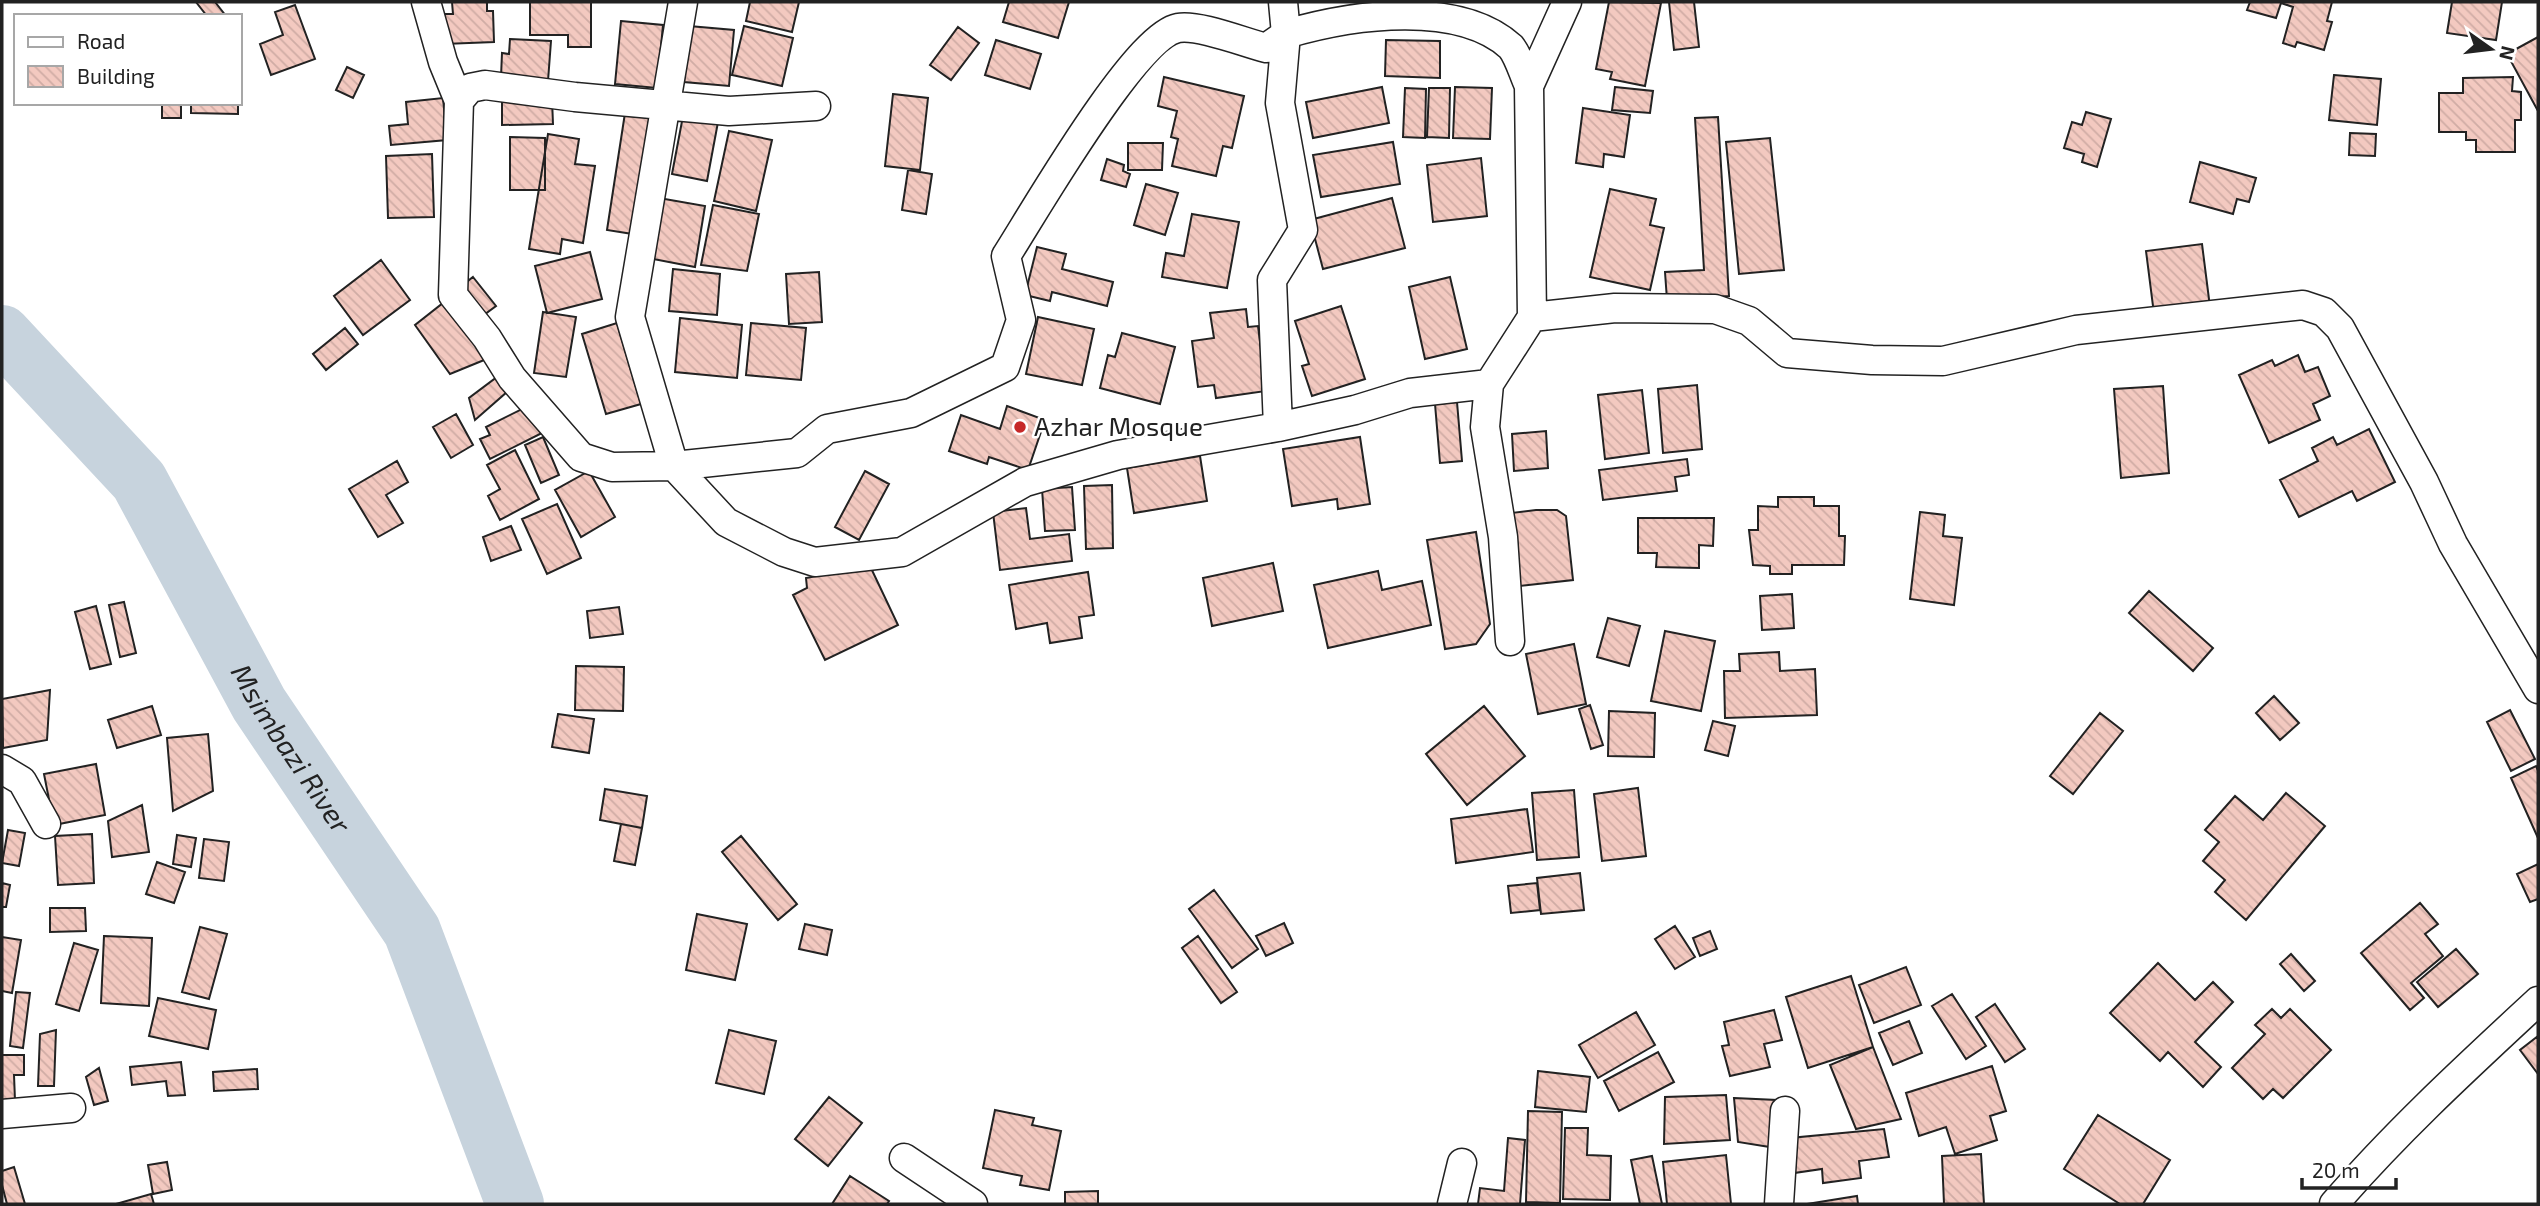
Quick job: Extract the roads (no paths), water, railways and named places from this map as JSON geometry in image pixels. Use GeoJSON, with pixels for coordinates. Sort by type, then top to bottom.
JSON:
{"type":"FeatureCollection","features":[{"type":"Feature","properties":{"kind":"street"},"geometry":{"type":"LineString","coordinates":[[426,2],[443,62],[459,101],[453,295],[487,338],[512,378],[581,457],[612,467],[674,466],[797,453],[827,429],[911,413],[1005,367],[1021,320],[1006,256],[1083,134],[1157,38],[1177,27],[1198,27],[1266,48],[1286,34],[1354,14],[1405,5],[1472,14],[1496,31],[1512,48],[1529,86],[1532,317],[1489,384],[1485,427],[1503,537],[1510,641]]}},
{"type":"Feature","properties":{"kind":"street"},"geometry":{"type":"LineString","coordinates":[[683,2],[630,317],[674,466],[726,522],[784,552],[815,562],[861,559],[902,552],[1026,482],[1118,455],[1278,427],[1355,410],[1410,393],[1489,384]]}},
{"type":"Feature","properties":{"kind":"street"},"geometry":{"type":"LineString","coordinates":[[1278,427],[1272,281],[1303,230],[1280,103],[1286,34],[1283,2]]}},
{"type":"Feature","properties":{"kind":"street"},"geometry":{"type":"LineString","coordinates":[[1529,86],[1567,2]]}},
{"type":"Feature","properties":{"kind":"street"},"geometry":{"type":"LineString","coordinates":[[459,101],[470,88],[485,85],[729,111],[816,106]]}},
{"type":"Feature","properties":{"kind":"street"},"geometry":{"type":"LineString","coordinates":[[1532,317],[1615,308],[1715,309],[1749,321],[1787,353],[1872,360],[1943,361],[2076,330],[2303,305],[2324,312],[2340,328],[2424,482],[2453,544],[2538,689]]}},
{"type":"Feature","properties":{"kind":"street"},"geometry":{"type":"LineString","coordinates":[[2,769],[22,781],[46,824]]}},
{"type":"Feature","properties":{"kind":"street"},"geometry":{"type":"LineString","coordinates":[[2334,1204],[2363,1170],[2459,1074],[2538,1001]]}},
{"type":"Feature","properties":{"kind":"street"},"geometry":{"type":"LineString","coordinates":[[2,1114],[71,1108]]}},
{"type":"Feature","properties":{"kind":"street"},"geometry":{"type":"LineString","coordinates":[[1779,1204],[1784,1111]]}},
{"type":"Feature","properties":{"kind":"street"},"geometry":{"type":"LineString","coordinates":[[904,1158],[974,1204]]}},
{"type":"Feature","properties":{"kind":"street"},"geometry":{"type":"LineString","coordinates":[[1452,1204],[1462,1163]]}},
{"type":"Feature","properties":{"kind":"waterway","name":"Msimbazi River"},"geometry":{"type":"LineString","coordinates":[[2,334],[139,481],[259,704],[412,931],[515,1204]]}},
{"type":"Feature","properties":{"kind":"place","name":"Azhar Mosque"},"geometry":{"type":"Point","coordinates":[1020,427]}}]}
